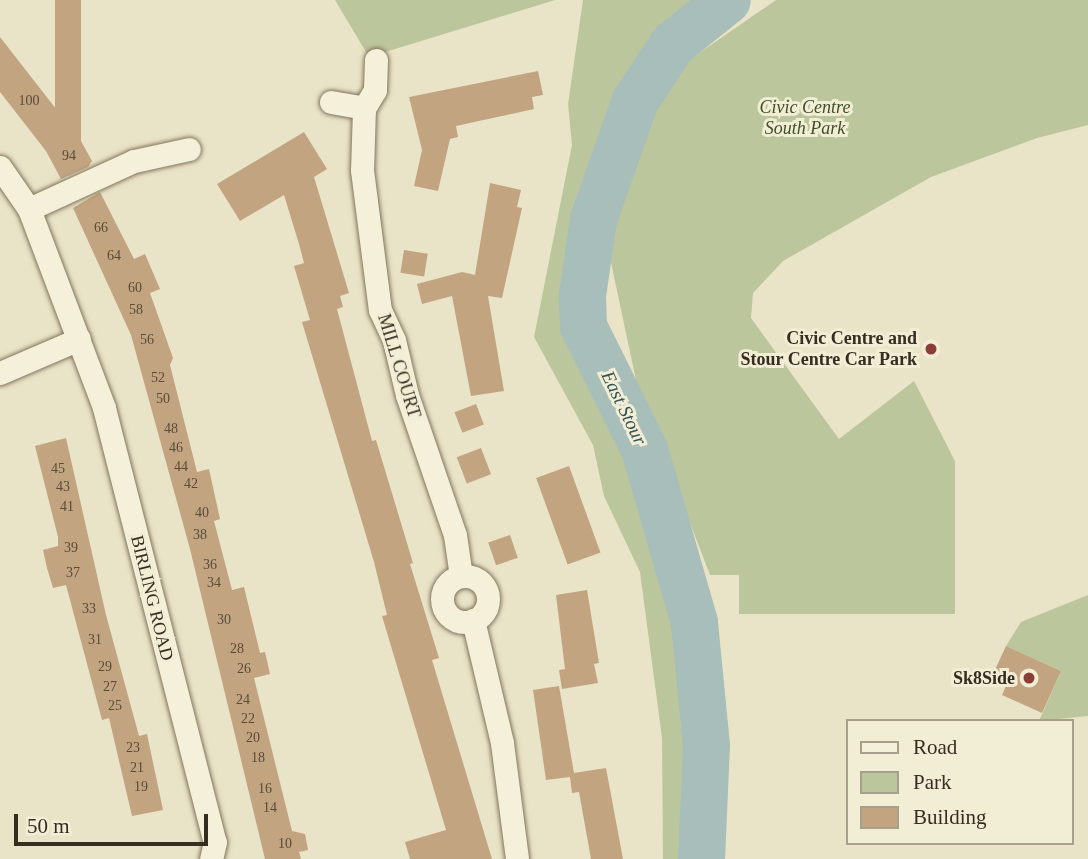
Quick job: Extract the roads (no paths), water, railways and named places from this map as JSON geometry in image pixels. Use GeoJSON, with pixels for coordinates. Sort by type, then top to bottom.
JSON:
{"type":"FeatureCollection","features":[{"type":"Feature","properties":{"kind":"street","name":"MILL COURT"},"geometry":{"type":"LineString","coordinates":[[376,60],[375,90],[364,108],[362,170],[380,310],[394,340],[407,394],[455,536],[461,576]]}},
{"type":"Feature","properties":{"kind":"street"},"geometry":{"type":"LineString","coordinates":[[331,102],[364,108]]}},
{"type":"Feature","properties":{"kind":"street"},"geometry":{"type":"LineString","coordinates":[[29,209],[134,161],[189,149]]}},
{"type":"Feature","properties":{"kind":"street","name":"BIRLING ROAD"},"geometry":{"type":"LineString","coordinates":[[0,167],[29,209],[104,408],[215,842],[211,859]]}},
{"type":"Feature","properties":{"kind":"street"},"geometry":{"type":"LineString","coordinates":[[0,373],[79,339]]}},
{"type":"Feature","properties":{"kind":"street"},"geometry":{"type":"LineString","coordinates":[[461,576],[476,578],[486,590],[487,605],[473,620],[458,621],[443,605],[444,590],[461,576]]}},
{"type":"Feature","properties":{"kind":"street"},"geometry":{"type":"LineString","coordinates":[[473,620],[502,743],[517,859]]}},
{"type":"Feature","properties":{"kind":"waterway","name":"East Stour"},"geometry":{"type":"LineString","coordinates":[[701,859],[706,745],[694,622],[644,449],[583,326],[582,295],[593,219],[635,100],[672,44],[727,0]]}},
{"type":"Feature","properties":{"kind":"place","name":"Civic Centre and Stour Centre Car Park"},"geometry":{"type":"Point","coordinates":[931,349]}},
{"type":"Feature","properties":{"kind":"place","name":"Sk8Side"},"geometry":{"type":"Point","coordinates":[1029,678]}},
{"type":"Feature","properties":{"kind":"park label","name":"Civic Centre South Park"},"geometry":{"type":"Point","coordinates":[805,118]}}]}
